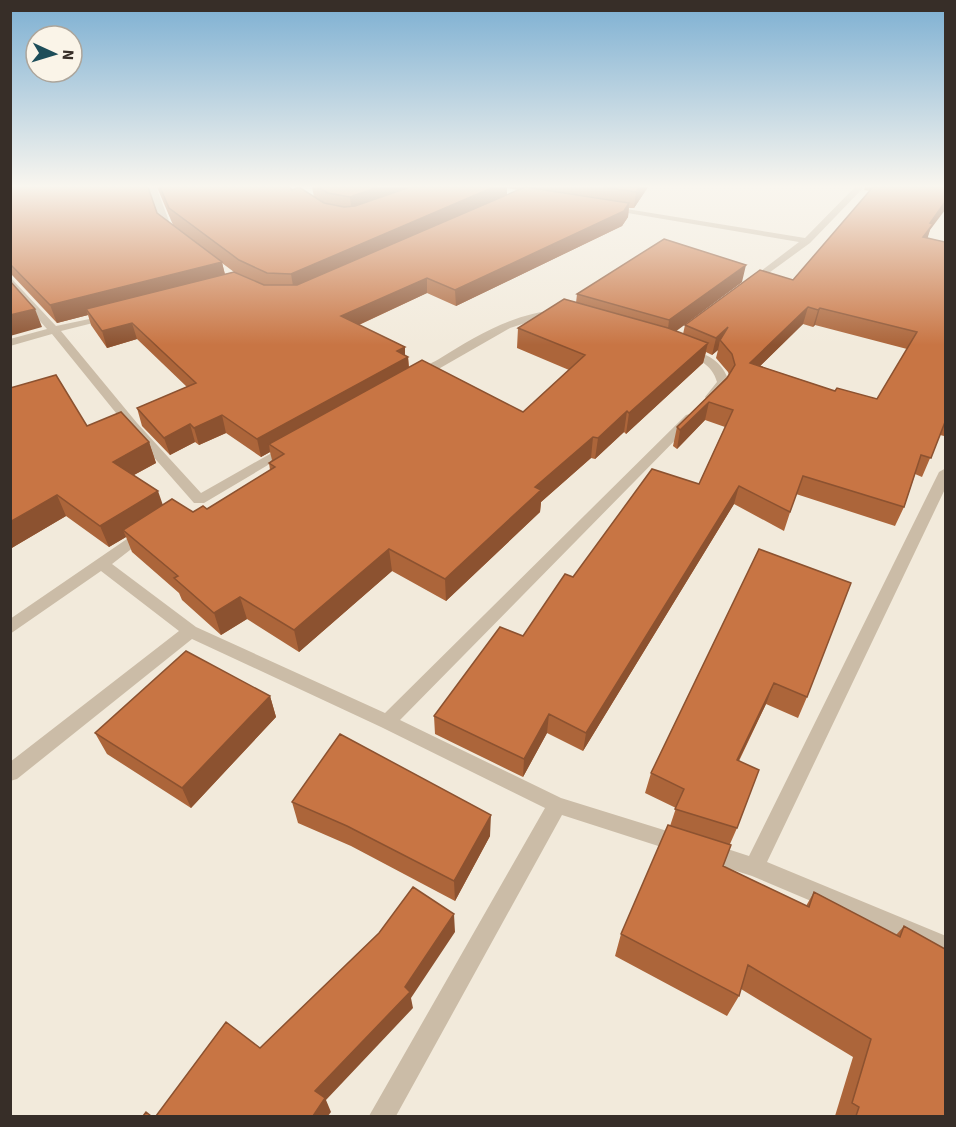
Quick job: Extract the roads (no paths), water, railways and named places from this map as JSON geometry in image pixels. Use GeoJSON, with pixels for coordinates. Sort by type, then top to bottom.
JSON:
{"type":"FeatureCollection","features":[{"type":"Feature","properties":{"kind":"street"},"geometry":{"type":"LineString","coordinates":[[798,240],[807,241]]}},
{"type":"Feature","properties":{"kind":"street"},"geometry":{"type":"LineString","coordinates":[[743,289],[807,241]]}},
{"type":"Feature","properties":{"kind":"street"},"geometry":{"type":"LineString","coordinates":[[10,280],[54,330],[193,502],[303,442]]}},
{"type":"Feature","properties":{"kind":"street"},"geometry":{"type":"LineString","coordinates":[[10,343],[123,312]]}},
{"type":"Feature","properties":{"kind":"street"},"geometry":{"type":"LineString","coordinates":[[406,383],[520,319],[549,312],[569,314]]}},
{"type":"Feature","properties":{"kind":"street"},"geometry":{"type":"LineString","coordinates":[[387,722],[717,391],[723,382],[721,371],[711,360],[669,344]]}},
{"type":"Feature","properties":{"kind":"street"},"geometry":{"type":"LineString","coordinates":[[754,867],[945,472]]}},
{"type":"Feature","properties":{"kind":"street"},"geometry":{"type":"LineString","coordinates":[[10,628],[159,524]]}},
{"type":"Feature","properties":{"kind":"street"},"geometry":{"type":"LineString","coordinates":[[100,563],[190,630],[557,805],[754,867],[945,947]]}},
{"type":"Feature","properties":{"kind":"street"},"geometry":{"type":"LineString","coordinates":[[10,773],[190,630]]}},
{"type":"Feature","properties":{"kind":"street"},"geometry":{"type":"LineString","coordinates":[[382,1116],[557,805]]}}]}
